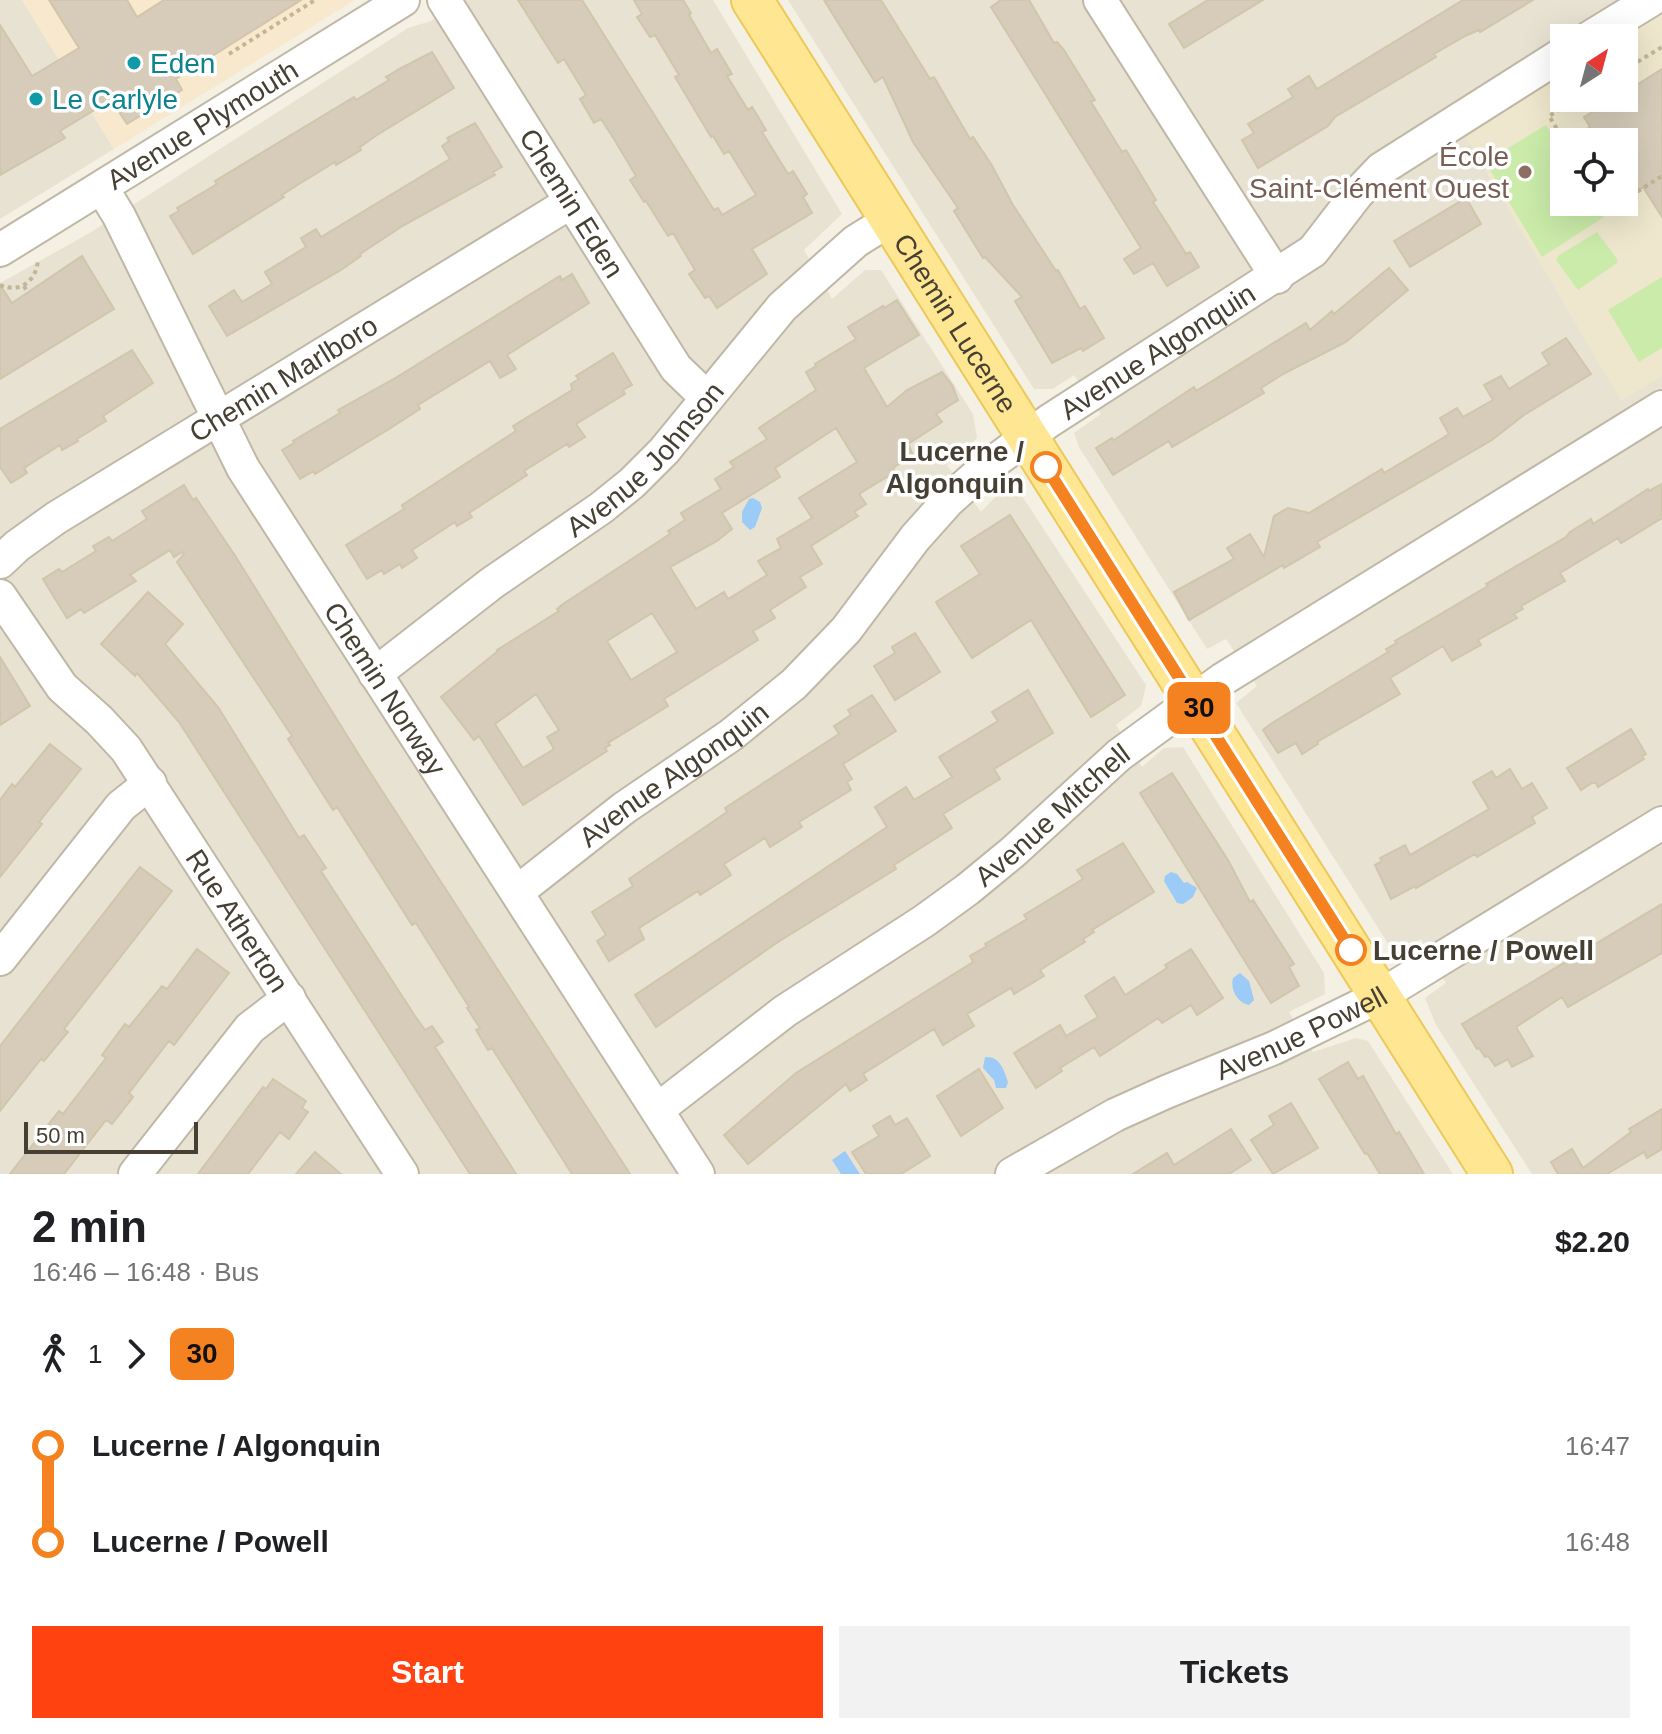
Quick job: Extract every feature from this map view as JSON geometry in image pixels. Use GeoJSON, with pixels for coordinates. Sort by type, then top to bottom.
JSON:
{"type":"FeatureCollection","features":[{"type":"Feature","properties":{"kind":"main road","name":"Chemin Lucerne"},"geometry":{"type":"LineString","coordinates":[[752,0],[1492,1174]]}},
{"type":"Feature","properties":{"kind":"street","name":"Avenue Plymouth"},"geometry":{"type":"LineString","coordinates":[[0,250],[403,0]]}},
{"type":"Feature","properties":{"kind":"street","name":"Chemin Eden"},"geometry":{"type":"LineString","coordinates":[[444,0],[676,368],[707,398]]}},
{"type":"Feature","properties":{"kind":"street"},"geometry":{"type":"LineString","coordinates":[[1100,0],[1277,277]]}},
{"type":"Feature","properties":{"kind":"street"},"geometry":{"type":"LineString","coordinates":[[1612,24],[1651,0]]}},
{"type":"Feature","properties":{"kind":"street","name":"Avenue Algonquin"},"geometry":{"type":"LineString","coordinates":[[517,892],[607,821],[731,735],[787,690],[846,630],[904,552],[948,501],[1003,453],[1277,277],[1313,251],[1357,194],[1381,169],[1550,62]]}},
{"type":"Feature","properties":{"kind":"street","name":"Chemin Norway"},"geometry":{"type":"LineString","coordinates":[[102,188],[119,216],[243,468],[698,1174]]}},
{"type":"Feature","properties":{"kind":"street","name":"Chemin Marlboro"},"geometry":{"type":"LineString","coordinates":[[0,562],[56,518],[571,202]]}},
{"type":"Feature","properties":{"kind":"street","name":"Avenue Johnson"},"geometry":{"type":"LineString","coordinates":[[375,674],[492,583],[617,496],[664,451],[776,314],[807,282],[856,241],[890,220]]}},
{"type":"Feature","properties":{"kind":"street","name":"Avenue Mitchell"},"geometry":{"type":"LineString","coordinates":[[657,1110],[785,1011],[968,889],[1013,852],[1112,760],[1193,700],[1662,407]]}},
{"type":"Feature","properties":{"kind":"street","name":"Rue Atherton"},"geometry":{"type":"LineString","coordinates":[[0,596],[57,680],[115,736],[150,783],[402,1174]]}},
{"type":"Feature","properties":{"kind":"street"},"geometry":{"type":"LineString","coordinates":[[0,959],[121,806],[150,783]]}},
{"type":"Feature","properties":{"kind":"street","name":"Avenue Powell"},"geometry":{"type":"LineString","coordinates":[[1012,1174],[1127,1109],[1284,1044],[1380,996],[1662,823]]}},
{"type":"Feature","properties":{"kind":"street"},"geometry":{"type":"LineString","coordinates":[[135,1174],[250,1028],[289,998]]}},
{"type":"Feature","properties":{"kind":"path"},"geometry":{"type":"LineString","coordinates":[[229,54],[315,0]]}},
{"type":"Feature","properties":{"kind":"path"},"geometry":{"type":"LineString","coordinates":[[1638,62],[1662,47]]}},
{"type":"Feature","properties":{"kind":"path"},"geometry":{"type":"LineString","coordinates":[[1555,112],[1549,116],[1556,128]]}},
{"type":"Feature","properties":{"kind":"path"},"geometry":{"type":"LineString","coordinates":[[1638,191],[1662,176]]}},
{"type":"Feature","properties":{"kind":"path"},"geometry":{"type":"LineString","coordinates":[[0,285],[10,289],[24,286],[36,272],[36,253]]}},
{"type":"Feature","properties":{"kind":"path"},"geometry":{"type":"LineString","coordinates":[[24,286],[28,293]]}},
{"type":"Feature","properties":{"kind":"shaded area"},"geometry":{"type":"Polygon","coordinates":[[[0,0],[22,0],[114,149],[0,219],[0,0]]]}},
{"type":"Feature","properties":{"kind":"shaded area"},"geometry":{"type":"Polygon","coordinates":[[[22,0],[355,0],[114,149],[22,0]]]}},
{"type":"Feature","properties":{"kind":"shaded area"},"geometry":{"type":"Polygon","coordinates":[[[465,0],[713,0],[842,214],[804,250],[832,299],[865,270],[881,270],[973,414],[977,438],[947,465],[981,512],[999,493],[1020,493],[1146,685],[1141,706],[1116,725],[1142,767],[1164,748],[1183,747],[1324,973],[1325,994],[1289,1012],[1313,1052],[1356,1038],[1368,1041],[1453,1174],[0,1174],[0,283],[88,234],[408,28],[431,21],[465,0]]]}},
{"type":"Feature","properties":{"kind":"shaded area"},"geometry":{"type":"Polygon","coordinates":[[[788,0],[1662,0],[1662,1174],[1532,1174],[1436,1025],[1425,998],[1446,983],[1421,939],[1394,953],[1236,703],[1257,686],[1226,639],[1207,649],[1079,447],[1074,433],[1101,414],[1074,375],[1053,389],[1034,389],[788,0]]]}},
{"type":"Feature","properties":{"kind":"shaded area","name":"École Saint-Clément Ouest"},"geometry":{"type":"Polygon","coordinates":[[[1662,0],[1662,376],[1621,401],[1456,120],[1550,62],[1550,112],[1638,112],[1638,24],[1616,24],[1662,0]]]}},
{"type":"Feature","properties":{"kind":"green space"},"geometry":{"type":"Polygon","coordinates":[[[1546,125],[1550,131],[1550,216],[1604,217],[1542,257],[1485,162],[1546,125]]]}},
{"type":"Feature","properties":{"kind":"green space"},"geometry":{"type":"Polygon","coordinates":[[[1597,232],[1617,263],[1578,290],[1556,260],[1597,232]]]}},
{"type":"Feature","properties":{"kind":"green space"},"geometry":{"type":"Polygon","coordinates":[[[1662,277],[1662,348],[1639,362],[1608,310],[1662,277]]]}},
{"type":"Feature","properties":{"kind":"water"},"geometry":{"type":"Polygon","coordinates":[[[749,499],[760,502],[762,508],[755,527],[750,530],[742,522],[742,512],[749,499]]]}},
{"type":"Feature","properties":{"kind":"water"},"geometry":{"type":"Polygon","coordinates":[[[1171,872],[1184,883],[1197,888],[1193,897],[1183,904],[1177,903],[1164,881],[1171,872]]]}},
{"type":"Feature","properties":{"kind":"water"},"geometry":{"type":"Polygon","coordinates":[[[1240,973],[1249,981],[1254,1000],[1249,1005],[1241,1001],[1234,991],[1233,978],[1240,973]]]}},
{"type":"Feature","properties":{"kind":"water"},"geometry":{"type":"Polygon","coordinates":[[[985,1057],[1001,1065],[1008,1082],[1006,1088],[996,1088],[994,1080],[983,1068],[985,1057]]]}},
{"type":"Feature","properties":{"kind":"water"},"geometry":{"type":"Polygon","coordinates":[[[845,1151],[860,1174],[841,1174],[832,1160],[845,1151]]]}},
{"type":"Feature","properties":{"kind":"building","name":"Eden"},"geometry":{"type":"Polygon","coordinates":[[[49,0],[127,0],[137,17],[164,0],[301,0],[176,79],[182,90],[127,124],[111,100],[60,131],[65,138],[0,175],[0,25],[32,76],[79,48],[49,0]]]}},
{"type":"Feature","properties":{"kind":"building"},"geometry":{"type":"Polygon","coordinates":[[[518,0],[582,0],[714,210],[718,208],[722,215],[756,195],[729,151],[724,154],[711,137],[675,77],[679,75],[655,35],[650,37],[637,17],[642,14],[634,0],[683,0],[711,53],[717,49],[732,74],[727,76],[748,110],[752,107],[766,130],[762,132],[788,174],[793,171],[807,194],[803,197],[812,213],[752,249],[767,274],[717,308],[709,296],[705,298],[689,274],[695,270],[673,233],[668,236],[630,180],[636,176],[614,139],[601,119],[594,123],[580,99],[586,95],[564,59],[558,63],[518,0]]]}},
{"type":"Feature","properties":{"kind":"building"},"geometry":{"type":"Polygon","coordinates":[[[824,0],[881,0],[930,79],[934,77],[970,139],[973,137],[991,164],[1013,205],[1058,270],[1080,309],[1085,306],[1104,338],[1083,351],[1081,348],[1052,363],[1015,301],[1022,297],[983,258],[954,211],[958,208],[913,142],[883,77],[875,82],[824,0]]]}},
{"type":"Feature","properties":{"kind":"building"},"geometry":{"type":"Polygon","coordinates":[[[1001,0],[1029,0],[1054,43],[1057,42],[1064,50],[1095,100],[1091,102],[1122,152],[1126,150],[1156,200],[1153,202],[1186,254],[1190,252],[1199,267],[1167,286],[1153,263],[1134,274],[1124,259],[1141,248],[991,7],[1001,0]]]}},
{"type":"Feature","properties":{"kind":"building"},"geometry":{"type":"Polygon","coordinates":[[[1208,0],[1263,0],[1184,48],[1169,24],[1208,0]]]}},
{"type":"Feature","properties":{"kind":"building"},"geometry":{"type":"Polygon","coordinates":[[[1463,0],[1533,0],[1480,32],[1467,35],[1434,54],[1436,57],[1335,117],[1328,126],[1258,168],[1242,140],[1254,133],[1248,124],[1293,97],[1288,89],[1309,76],[1317,89],[1463,0]]]}},
{"type":"Feature","properties":{"kind":"building"},"geometry":{"type":"Polygon","coordinates":[[[432,52],[454,88],[377,135],[360,147],[361,150],[299,184],[282,195],[284,197],[193,254],[170,216],[179,211],[177,208],[217,184],[215,181],[354,97],[356,100],[389,80],[386,77],[432,52]]]}},
{"type":"Feature","properties":{"kind":"building"},"geometry":{"type":"Polygon","coordinates":[[[1662,69],[1662,217],[1643,187],[1638,190],[1638,128],[1588,128],[1584,117],[1592,112],[1638,112],[1638,84],[1662,69]]]}},
{"type":"Feature","properties":{"kind":"building"},"geometry":{"type":"Polygon","coordinates":[[[475,123],[502,167],[493,172],[495,175],[404,225],[341,270],[227,336],[209,306],[234,290],[242,302],[272,284],[265,272],[306,247],[301,238],[316,229],[321,237],[450,159],[442,146],[449,141],[447,138],[475,123]]]}},
{"type":"Feature","properties":{"kind":"building"},"geometry":{"type":"Polygon","coordinates":[[[1466,198],[1481,224],[1410,267],[1394,241],[1466,198]]]}},
{"type":"Feature","properties":{"kind":"building"},"geometry":{"type":"Polygon","coordinates":[[[82,256],[114,309],[0,379],[0,285],[12,303],[82,256]]]}},
{"type":"Feature","properties":{"kind":"building"},"geometry":{"type":"Polygon","coordinates":[[[1389,268],[1408,290],[1346,342],[1283,374],[1261,388],[1264,393],[1172,447],[1169,441],[1113,475],[1096,448],[1306,323],[1310,330],[1389,268]]]}},
{"type":"Feature","properties":{"kind":"building"},"geometry":{"type":"Polygon","coordinates":[[[572,274],[589,303],[507,355],[516,369],[500,378],[490,361],[418,405],[420,409],[389,429],[315,474],[314,471],[300,479],[282,450],[293,441],[340,413],[338,410],[560,276],[562,280],[572,274]]]}},
{"type":"Feature","properties":{"kind":"building"},"geometry":{"type":"Polygon","coordinates":[[[897,300],[919,335],[864,368],[887,407],[907,390],[942,372],[958,400],[936,414],[942,422],[908,444],[913,455],[893,468],[895,472],[859,494],[866,504],[854,512],[858,516],[811,546],[822,564],[800,577],[806,587],[770,610],[775,618],[753,631],[758,640],[664,699],[668,706],[608,743],[607,751],[523,805],[479,736],[474,740],[441,697],[497,650],[670,534],[668,531],[685,520],[681,513],[721,489],[715,479],[734,467],[730,462],[767,439],[759,428],[816,390],[806,372],[856,339],[848,327],[897,300]],[[836,428],[775,468],[780,477],[722,513],[732,529],[670,567],[696,609],[724,592],[728,599],[767,575],[758,561],[781,548],[777,539],[812,518],[799,498],[857,462],[836,428]],[[652,613],[607,641],[631,680],[677,652],[652,613]],[[536,694],[495,724],[523,768],[554,749],[547,737],[559,730],[536,694]]]}},
{"type":"Feature","properties":{"kind":"building"},"geometry":{"type":"Polygon","coordinates":[[[1566,338],[1591,374],[1524,415],[1492,440],[1317,542],[1320,547],[1189,620],[1174,592],[1234,559],[1227,548],[1250,534],[1264,557],[1274,516],[1288,508],[1309,513],[1382,469],[1384,473],[1441,439],[1449,434],[1440,418],[1457,408],[1463,417],[1493,400],[1484,385],[1501,376],[1509,389],[1549,364],[1542,353],[1566,338]]]}},
{"type":"Feature","properties":{"kind":"building"},"geometry":{"type":"Polygon","coordinates":[[[132,350],[153,383],[103,416],[106,421],[78,441],[62,450],[60,445],[24,468],[27,473],[11,483],[0,467],[0,429],[132,350]]]}},
{"type":"Feature","properties":{"kind":"building"},"geometry":{"type":"Polygon","coordinates":[[[613,353],[632,385],[623,390],[625,394],[576,424],[585,437],[569,447],[567,444],[524,471],[527,475],[469,513],[472,517],[457,526],[455,522],[412,550],[417,558],[402,568],[400,564],[384,574],[382,570],[367,579],[346,545],[404,509],[402,505],[516,431],[513,426],[572,390],[571,384],[579,379],[576,376],[613,353]]]}},
{"type":"Feature","properties":{"kind":"building"},"geometry":{"type":"Polygon","coordinates":[[[1662,484],[1662,518],[1621,543],[1618,538],[1560,573],[1565,581],[1521,606],[1523,609],[1514,614],[1517,618],[1478,640],[1481,645],[1452,661],[1443,646],[1390,678],[1400,694],[1317,742],[1302,754],[1296,743],[1278,753],[1263,730],[1272,723],[1388,652],[1386,649],[1397,643],[1395,641],[1488,586],[1486,584],[1591,519],[1593,524],[1648,489],[1662,484]]]}},
{"type":"Feature","properties":{"kind":"building"},"geometry":{"type":"Polygon","coordinates":[[[184,485],[234,554],[364,763],[630,1174],[572,1174],[492,1048],[488,1050],[476,1030],[480,1028],[469,1007],[416,923],[412,925],[337,807],[333,810],[288,739],[292,736],[177,562],[184,554],[182,552],[174,557],[170,550],[130,575],[136,581],[84,613],[81,609],[67,618],[43,579],[59,569],[62,572],[96,551],[93,546],[109,537],[112,541],[147,519],[142,511],[184,485]]]}},
{"type":"Feature","properties":{"kind":"building"},"geometry":{"type":"Polygon","coordinates":[[[1010,515],[1125,695],[1091,717],[1031,620],[972,658],[936,602],[980,574],[961,546],[1010,515]]]}},
{"type":"Feature","properties":{"kind":"building"},"geometry":{"type":"Polygon","coordinates":[[[148,592],[183,624],[165,644],[218,707],[299,838],[304,835],[326,868],[321,871],[415,1016],[425,1030],[432,1026],[443,1042],[435,1047],[516,1174],[470,1174],[179,722],[137,673],[135,676],[101,644],[148,592]]]}},
{"type":"Feature","properties":{"kind":"building"},"geometry":{"type":"Polygon","coordinates":[[[915,633],[940,672],[895,700],[874,666],[895,653],[892,647],[915,633]]]}},
{"type":"Feature","properties":{"kind":"building"},"geometry":{"type":"Polygon","coordinates":[[[0,657],[30,706],[0,725],[0,657]]]}},
{"type":"Feature","properties":{"kind":"building"},"geometry":{"type":"Polygon","coordinates":[[[1028,690],[1053,733],[994,769],[1000,779],[943,814],[952,828],[894,865],[896,869],[778,942],[656,1027],[635,995],[887,827],[875,807],[906,787],[914,800],[952,777],[939,757],[998,721],[992,712],[1028,690]]]}},
{"type":"Feature","properties":{"kind":"building"},"geometry":{"type":"Polygon","coordinates":[[[872,695],[896,731],[843,764],[852,779],[847,782],[851,790],[799,822],[802,827],[770,847],[765,838],[724,864],[731,875],[700,895],[698,891],[639,928],[644,939],[609,961],[597,941],[606,935],[592,912],[633,886],[629,879],[727,812],[725,808],[839,734],[834,726],[851,715],[848,710],[872,695]]]}},
{"type":"Feature","properties":{"kind":"building"},"geometry":{"type":"Polygon","coordinates":[[[1631,729],[1646,754],[1642,756],[1644,759],[1598,787],[1592,783],[1581,790],[1567,768],[1631,729]]]}},
{"type":"Feature","properties":{"kind":"building"},"geometry":{"type":"Polygon","coordinates":[[[50,744],[81,769],[0,877],[0,800],[12,784],[15,787],[50,744]]]}},
{"type":"Feature","properties":{"kind":"building"},"geometry":{"type":"Polygon","coordinates":[[[1510,769],[1522,789],[1532,783],[1547,808],[1532,817],[1535,823],[1477,857],[1475,854],[1391,899],[1375,865],[1382,861],[1380,858],[1405,845],[1410,855],[1489,809],[1473,782],[1492,771],[1496,778],[1510,769]]]}},
{"type":"Feature","properties":{"kind":"building"},"geometry":{"type":"Polygon","coordinates":[[[1172,773],[1228,860],[1250,902],[1253,900],[1294,964],[1289,967],[1299,986],[1271,1003],[1140,793],[1172,773]]]}},
{"type":"Feature","properties":{"kind":"building"},"geometry":{"type":"Polygon","coordinates":[[[1123,843],[1154,892],[1092,930],[1094,932],[1083,939],[1085,942],[1040,970],[1044,976],[1014,994],[1011,988],[967,1014],[974,1026],[943,1045],[934,1029],[863,1074],[867,1080],[850,1091],[846,1084],[748,1164],[724,1135],[796,1073],[973,962],[970,956],[987,946],[985,944],[1027,919],[1024,915],[1083,879],[1077,870],[1123,843]]]}},
{"type":"Feature","properties":{"kind":"building"},"geometry":{"type":"Polygon","coordinates":[[[140,867],[172,891],[64,1029],[68,1032],[44,1061],[41,1059],[0,1111],[0,1046],[140,867]]]}},
{"type":"Feature","properties":{"kind":"building"},"geometry":{"type":"Polygon","coordinates":[[[1662,904],[1662,953],[1568,1007],[1562,997],[1516,1027],[1533,1056],[1512,1067],[1508,1059],[1495,1066],[1488,1056],[1485,1057],[1477,1049],[1462,1024],[1662,904]]]}},
{"type":"Feature","properties":{"kind":"building"},"geometry":{"type":"Polygon","coordinates":[[[197,949],[229,973],[174,1045],[169,1041],[129,1093],[133,1097],[112,1124],[106,1120],[64,1174],[10,1174],[59,1111],[63,1114],[106,1058],[102,1055],[125,1024],[129,1027],[162,986],[167,989],[197,949]]]}},
{"type":"Feature","properties":{"kind":"building"},"geometry":{"type":"Polygon","coordinates":[[[1191,949],[1223,998],[1197,1015],[1191,1005],[1162,1023],[1158,1018],[1100,1056],[1094,1047],[1060,1068],[1062,1071],[1036,1088],[1014,1053],[1060,1025],[1066,1036],[1098,1017],[1085,996],[1114,977],[1125,995],[1191,949]]]}},
{"type":"Feature","properties":{"kind":"building"},"geometry":{"type":"Polygon","coordinates":[[[1348,1062],[1358,1079],[1363,1076],[1396,1134],[1399,1132],[1424,1174],[1380,1174],[1365,1154],[1319,1079],[1348,1062]]]}},
{"type":"Feature","properties":{"kind":"building"},"geometry":{"type":"Polygon","coordinates":[[[979,1069],[1003,1108],[961,1136],[937,1096],[979,1069]]]}},
{"type":"Feature","properties":{"kind":"building"},"geometry":{"type":"Polygon","coordinates":[[[273,1079],[306,1101],[302,1108],[308,1112],[289,1139],[280,1132],[248,1174],[198,1174],[263,1087],[266,1089],[273,1079]]]}},
{"type":"Feature","properties":{"kind":"building"},"geometry":{"type":"Polygon","coordinates":[[[1291,1103],[1318,1148],[1273,1174],[1251,1140],[1274,1125],[1269,1116],[1291,1103]]]}},
{"type":"Feature","properties":{"kind":"building"},"geometry":{"type":"Polygon","coordinates":[[[1662,1109],[1662,1149],[1647,1158],[1644,1152],[1607,1174],[1558,1174],[1551,1162],[1572,1149],[1583,1168],[1631,1132],[1629,1129],[1662,1109]]]}},
{"type":"Feature","properties":{"kind":"building"},"geometry":{"type":"Polygon","coordinates":[[[890,1116],[895,1125],[907,1118],[930,1156],[901,1174],[866,1174],[852,1152],[879,1136],[873,1126],[890,1116]]]}},
{"type":"Feature","properties":{"kind":"building"},"geometry":{"type":"Polygon","coordinates":[[[1231,1129],[1251,1160],[1229,1174],[1133,1174],[1167,1153],[1174,1165],[1231,1129]]]}},
{"type":"Feature","properties":{"kind":"building"},"geometry":{"type":"Polygon","coordinates":[[[315,1152],[341,1174],[296,1174],[315,1152]]]}},
{"type":"Feature","properties":{"kind":"bus line","name":"30"},"geometry":{"type":"LineString","coordinates":[[1046,467],[1351,950]]}},
{"type":"Feature","properties":{"kind":"place","name":"Eden"},"geometry":{"type":"Point","coordinates":[134,63]}},
{"type":"Feature","properties":{"kind":"place","name":"Le Carlyle"},"geometry":{"type":"Point","coordinates":[36,99]}},
{"type":"Feature","properties":{"kind":"place","name":"École Saint-Clément Ouest"},"geometry":{"type":"Point","coordinates":[1525,172]}},
{"type":"Feature","properties":{"kind":"place","name":"Lucerne / Algonquin"},"geometry":{"type":"Point","coordinates":[1046,467]}},
{"type":"Feature","properties":{"kind":"place","name":"Lucerne / Powell"},"geometry":{"type":"Point","coordinates":[1351,950]}}]}
